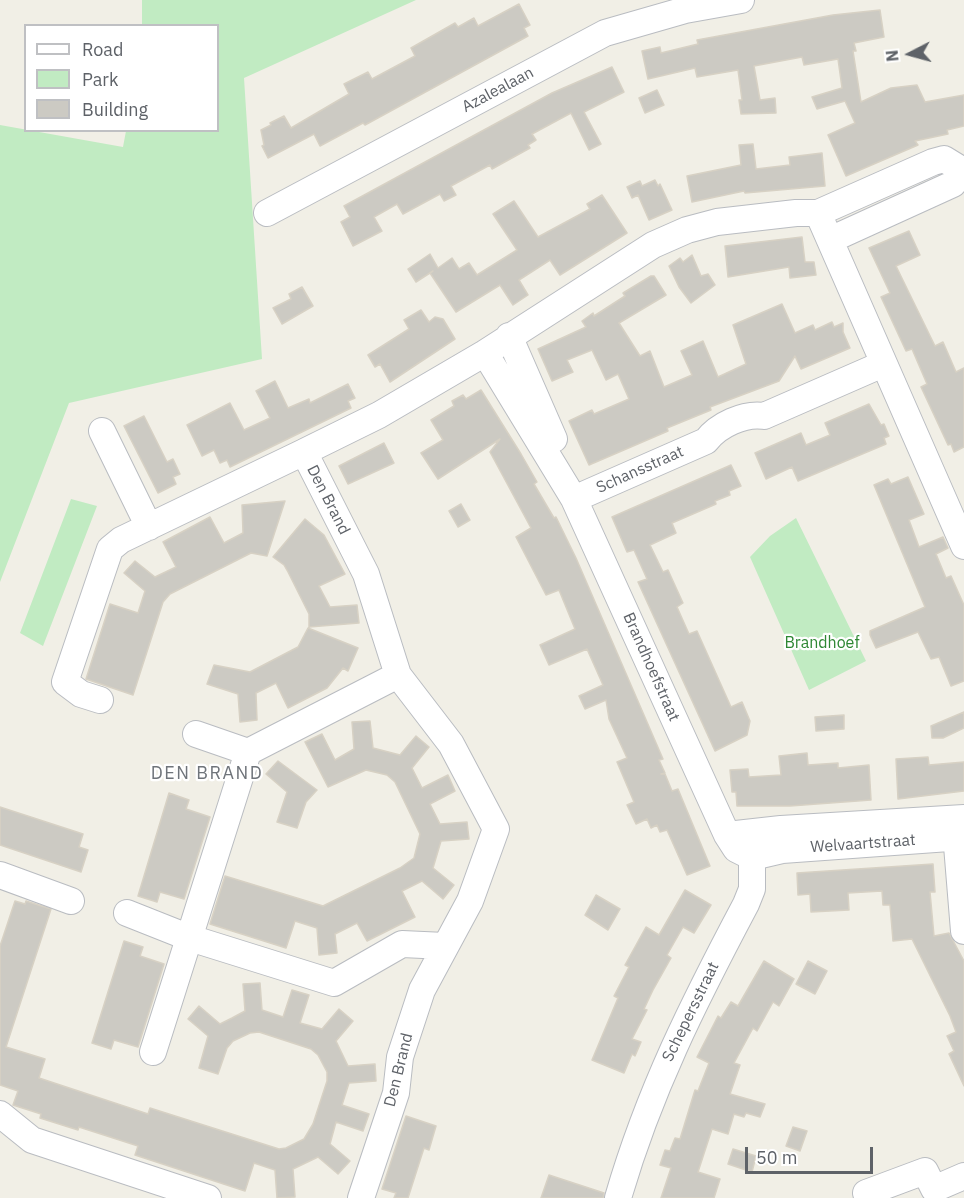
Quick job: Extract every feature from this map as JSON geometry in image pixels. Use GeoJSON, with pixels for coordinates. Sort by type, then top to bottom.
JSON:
{"type":"FeatureCollection","features":[{"type":"Feature","properties":{"kind":"street","name":"Azalealaan"},"geometry":{"type":"LineString","coordinates":[[267,213],[604,33],[685,10],[741,0]]}},
{"type":"Feature","properties":{"kind":"street"},"geometry":{"type":"LineString","coordinates":[[303,452],[378,415],[485,352],[653,245],[687,230],[728,221],[796,213],[818,213],[933,162],[944,159],[957,167],[958,177],[952,184],[830,240]]}},
{"type":"Feature","properties":{"kind":"street"},"geometry":{"type":"LineString","coordinates":[[818,213],[964,546]]}},
{"type":"Feature","properties":{"kind":"street","name":"Brandhoefstraat"},"geometry":{"type":"LineString","coordinates":[[509,336],[554,441],[558,469]]}},
{"type":"Feature","properties":{"kind":"street","name":"Brandhoefstraat"},"geometry":{"type":"LineString","coordinates":[[485,352],[558,469],[574,499],[727,835],[736,849],[752,857]]}},
{"type":"Feature","properties":{"kind":"street","name":"Schansstraat"},"geometry":{"type":"LineString","coordinates":[[574,499],[706,441],[722,444],[734,439],[758,426],[764,416],[884,364]]}},
{"type":"Feature","properties":{"kind":"street"},"geometry":{"type":"LineString","coordinates":[[102,431],[149,527]]}},
{"type":"Feature","properties":{"kind":"street","name":"Den Brand"},"geometry":{"type":"LineString","coordinates":[[100,700],[81,694],[65,682],[105,557],[121,540],[303,452],[366,574],[398,675],[451,744],[496,829],[470,901],[422,990],[400,1057],[396,1093],[361,1198]]}},
{"type":"Feature","properties":{"kind":"street"},"geometry":{"type":"LineString","coordinates":[[196,735],[248,752],[398,675]]}},
{"type":"Feature","properties":{"kind":"street"},"geometry":{"type":"LineString","coordinates":[[153,1052],[248,752]]}},
{"type":"Feature","properties":{"kind":"street"},"geometry":{"type":"LineString","coordinates":[[960,828],[964,931]]}},
{"type":"Feature","properties":{"kind":"street","name":"Welvaartstraat"},"geometry":{"type":"LineString","coordinates":[[727,835],[782,839],[960,828]]}},
{"type":"Feature","properties":{"kind":"street"},"geometry":{"type":"LineString","coordinates":[[752,857],[782,839]]}},
{"type":"Feature","properties":{"kind":"street","name":"Schepersstraat"},"geometry":{"type":"LineString","coordinates":[[618,1198],[648,1104],[667,1059],[752,889],[752,857]]}},
{"type":"Feature","properties":{"kind":"street"},"geometry":{"type":"LineString","coordinates":[[1,880],[71,901]]}},
{"type":"Feature","properties":{"kind":"street"},"geometry":{"type":"LineString","coordinates":[[127,913],[190,938],[334,983],[402,944],[445,946]]}},
{"type":"Feature","properties":{"kind":"street"},"geometry":{"type":"LineString","coordinates":[[0,1114],[32,1140],[208,1198]]}},
{"type":"Feature","properties":{"kind":"street"},"geometry":{"type":"LineString","coordinates":[[866,1193],[925,1171],[934,1190],[964,1176]]}},
{"type":"Feature","properties":{"kind":"green space"},"geometry":{"type":"Polygon","coordinates":[[[142,0],[416,0],[244,78],[262,359],[69,403],[0,582],[0,125],[24,129],[24,132],[39,132],[123,147],[126,132],[219,132],[219,24],[142,24],[142,0]]]}},
{"type":"Feature","properties":{"kind":"green space"},"geometry":{"type":"Polygon","coordinates":[[[71,499],[97,506],[43,646],[20,633],[71,499]]]}},
{"type":"Feature","properties":{"kind":"green space","name":"Brandhoef"},"geometry":{"type":"Polygon","coordinates":[[[796,518],[866,661],[809,690],[750,557],[770,536],[796,518]]]}},
{"type":"Feature","properties":{"kind":"building"},"geometry":{"type":"Polygon","coordinates":[[[519,4],[530,25],[524,28],[528,36],[365,125],[363,123],[320,146],[314,134],[268,158],[262,146],[264,145],[261,130],[271,125],[270,123],[284,116],[291,128],[349,94],[344,84],[368,72],[372,79],[415,56],[411,48],[455,23],[458,27],[474,18],[478,26],[519,4]]]}},
{"type":"Feature","properties":{"kind":"building"},"geometry":{"type":"Polygon","coordinates":[[[880,10],[884,37],[854,43],[856,51],[853,51],[861,102],[891,88],[917,85],[925,102],[964,95],[964,126],[947,130],[948,134],[915,141],[918,145],[846,176],[828,135],[855,123],[845,101],[817,109],[812,97],[842,88],[838,59],[804,65],[802,57],[754,66],[760,100],[775,98],[776,113],[741,114],[739,100],[742,100],[738,70],[697,77],[695,68],[648,79],[642,51],[660,47],[661,53],[698,44],[697,40],[833,15],[880,10]]]}},
{"type":"Feature","properties":{"kind":"building"},"geometry":{"type":"Polygon","coordinates":[[[612,67],[624,92],[584,112],[601,144],[589,150],[571,113],[532,134],[536,140],[528,145],[530,148],[492,169],[490,165],[451,186],[456,195],[444,201],[440,194],[403,214],[397,204],[374,217],[382,231],[353,246],[341,222],[350,217],[344,206],[552,93],[612,67]]]}},
{"type":"Feature","properties":{"kind":"building"},"geometry":{"type":"Polygon","coordinates":[[[657,90],[664,105],[645,113],[639,98],[657,90]]]}},
{"type":"Feature","properties":{"kind":"building"},"geometry":{"type":"Polygon","coordinates":[[[753,144],[756,169],[790,165],[789,157],[822,153],[825,186],[745,193],[744,191],[692,202],[687,176],[741,165],[739,145],[753,144]]]}},
{"type":"Feature","properties":{"kind":"building"},"geometry":{"type":"Polygon","coordinates":[[[655,180],[658,186],[660,184],[672,210],[649,220],[638,195],[632,198],[627,187],[640,181],[642,186],[655,180]]]}},
{"type":"Feature","properties":{"kind":"building"},"geometry":{"type":"Polygon","coordinates":[[[602,195],[627,233],[560,275],[550,260],[519,280],[528,295],[513,305],[500,285],[456,312],[430,273],[433,271],[416,282],[408,269],[430,254],[438,268],[452,258],[459,269],[469,263],[477,275],[517,250],[493,214],[514,201],[538,237],[590,209],[587,204],[602,195]]]}},
{"type":"Feature","properties":{"kind":"building"},"geometry":{"type":"Polygon","coordinates":[[[909,231],[920,255],[896,266],[935,346],[943,342],[956,372],[964,368],[964,447],[954,452],[951,444],[948,445],[921,387],[927,384],[912,349],[906,351],[881,297],[890,293],[869,248],[909,231]]]}},
{"type":"Feature","properties":{"kind":"building"},"geometry":{"type":"Polygon","coordinates":[[[802,237],[805,262],[814,262],[816,275],[790,278],[789,267],[728,277],[725,246],[802,237]]]}},
{"type":"Feature","properties":{"kind":"building"},"geometry":{"type":"Polygon","coordinates":[[[692,255],[701,276],[708,274],[715,285],[691,303],[679,287],[669,266],[680,258],[683,262],[692,255]]]}},
{"type":"Feature","properties":{"kind":"building"},"geometry":{"type":"Polygon","coordinates":[[[654,276],[666,295],[619,323],[640,356],[650,351],[664,387],[692,375],[681,351],[703,341],[718,377],[746,364],[733,325],[782,304],[795,333],[813,325],[815,330],[832,322],[834,327],[843,323],[843,332],[850,348],[801,369],[795,356],[779,381],[710,407],[711,410],[667,428],[668,431],[589,465],[569,421],[592,410],[594,414],[629,399],[618,374],[606,380],[592,350],[567,360],[573,372],[552,381],[538,349],[586,327],[582,321],[625,296],[623,293],[654,276]]]}},
{"type":"Feature","properties":{"kind":"building"},"geometry":{"type":"Polygon","coordinates":[[[302,287],[313,306],[282,324],[273,308],[291,299],[289,294],[302,287]]]}},
{"type":"Feature","properties":{"kind":"building"},"geometry":{"type":"Polygon","coordinates":[[[421,310],[429,322],[435,317],[443,319],[455,339],[390,382],[380,364],[375,367],[368,355],[409,329],[404,320],[421,310]]]}},
{"type":"Feature","properties":{"kind":"building"},"geometry":{"type":"Polygon","coordinates":[[[275,381],[288,408],[309,399],[310,403],[348,384],[355,398],[348,401],[351,408],[230,467],[227,460],[220,463],[214,450],[202,456],[187,425],[230,403],[244,430],[270,418],[256,391],[275,381]]]}},
{"type":"Feature","properties":{"kind":"building"},"geometry":{"type":"Polygon","coordinates":[[[481,390],[537,482],[534,484],[554,518],[556,517],[576,558],[663,759],[659,760],[665,773],[661,774],[665,774],[672,791],[678,789],[710,866],[687,875],[667,830],[660,832],[657,825],[651,828],[647,819],[636,824],[627,805],[634,802],[617,762],[627,758],[609,719],[606,700],[585,709],[579,696],[603,685],[587,649],[549,665],[540,645],[575,629],[559,590],[546,595],[516,537],[531,528],[490,452],[500,439],[438,479],[421,453],[443,440],[431,420],[454,406],[452,401],[463,395],[466,399],[481,390]]]}},
{"type":"Feature","properties":{"kind":"building"},"geometry":{"type":"Polygon","coordinates":[[[869,404],[881,425],[884,424],[889,436],[884,438],[886,444],[798,481],[792,467],[766,479],[755,453],[801,433],[806,445],[830,435],[825,423],[869,404]]]}},
{"type":"Feature","properties":{"kind":"building"},"geometry":{"type":"Polygon","coordinates":[[[144,416],[167,462],[173,459],[180,474],[173,477],[176,484],[158,493],[124,426],[144,416]]]}},
{"type":"Feature","properties":{"kind":"building"},"geometry":{"type":"Polygon","coordinates":[[[384,443],[394,463],[348,484],[339,466],[384,443]]]}},
{"type":"Feature","properties":{"kind":"building"},"geometry":{"type":"Polygon","coordinates":[[[731,465],[741,486],[729,491],[730,495],[715,501],[716,504],[672,523],[676,533],[650,545],[663,572],[668,570],[683,603],[677,607],[689,634],[697,631],[731,707],[742,702],[750,721],[747,735],[715,751],[638,582],[647,579],[634,550],[627,552],[612,517],[731,465]]]}},
{"type":"Feature","properties":{"kind":"building"},"geometry":{"type":"Polygon","coordinates":[[[908,477],[924,514],[909,520],[919,547],[943,537],[948,548],[936,554],[946,578],[951,576],[964,605],[964,681],[951,686],[939,657],[931,659],[918,632],[876,648],[870,635],[870,631],[925,607],[874,485],[888,479],[891,484],[908,477]]]}},
{"type":"Feature","properties":{"kind":"building"},"geometry":{"type":"Polygon","coordinates":[[[285,501],[267,556],[251,553],[170,594],[163,602],[133,695],[86,679],[110,604],[138,613],[145,591],[124,573],[135,561],[155,577],[176,567],[163,542],[210,517],[224,543],[243,533],[242,505],[285,501]]]}},
{"type":"Feature","properties":{"kind":"building"},"geometry":{"type":"Polygon","coordinates":[[[461,504],[470,520],[458,527],[449,511],[461,504]]]}},
{"type":"Feature","properties":{"kind":"building"},"geometry":{"type":"Polygon","coordinates":[[[305,519],[324,535],[345,574],[319,586],[330,607],[357,605],[359,623],[309,627],[309,614],[288,572],[284,565],[273,557],[305,519]]]}},
{"type":"Feature","properties":{"kind":"building"},"geometry":{"type":"Polygon","coordinates":[[[308,628],[358,648],[348,671],[343,668],[327,688],[288,708],[276,683],[256,693],[257,720],[240,722],[238,694],[207,684],[214,665],[250,672],[298,647],[308,628]]]}},
{"type":"Feature","properties":{"kind":"building"},"geometry":{"type":"Polygon","coordinates":[[[964,712],[964,728],[943,738],[932,738],[931,726],[964,712]]]}},
{"type":"Feature","properties":{"kind":"building"},"geometry":{"type":"Polygon","coordinates":[[[844,715],[844,729],[816,731],[815,717],[844,715]]]}},
{"type":"Feature","properties":{"kind":"building"},"geometry":{"type":"Polygon","coordinates":[[[370,721],[373,748],[400,755],[416,736],[429,747],[412,768],[422,788],[448,775],[455,791],[430,804],[440,824],[467,822],[469,839],[441,841],[433,868],[454,885],[443,899],[422,881],[402,891],[415,917],[367,941],[357,923],[335,934],[337,953],[319,955],[317,928],[295,921],[286,948],[210,924],[225,876],[323,906],[400,868],[414,858],[420,834],[395,782],[387,775],[366,770],[328,787],[305,742],[322,734],[335,760],[354,749],[352,722],[370,721]]]}},
{"type":"Feature","properties":{"kind":"building"},"geometry":{"type":"Polygon","coordinates":[[[807,753],[808,765],[838,763],[838,768],[869,765],[871,800],[790,806],[737,806],[736,792],[732,792],[730,770],[748,769],[749,777],[781,775],[779,756],[807,753]]]}},
{"type":"Feature","properties":{"kind":"building"},"geometry":{"type":"Polygon","coordinates":[[[928,757],[929,765],[964,762],[964,791],[898,799],[896,759],[928,757]]]}},
{"type":"Feature","properties":{"kind":"building"},"geometry":{"type":"Polygon","coordinates":[[[278,761],[317,790],[306,802],[297,828],[277,822],[287,792],[266,774],[278,761]]]}},
{"type":"Feature","properties":{"kind":"building"},"geometry":{"type":"Polygon","coordinates":[[[169,793],[189,800],[186,809],[210,817],[184,899],[160,892],[157,902],[138,896],[169,793]]]}},
{"type":"Feature","properties":{"kind":"building"},"geometry":{"type":"Polygon","coordinates":[[[0,807],[83,834],[79,847],[88,850],[81,872],[0,845],[0,807]]]}},
{"type":"Feature","properties":{"kind":"building"},"geometry":{"type":"Polygon","coordinates":[[[933,864],[935,892],[930,892],[934,936],[949,933],[964,961],[964,1086],[949,1054],[954,1051],[947,1036],[956,1032],[950,1016],[912,939],[893,941],[890,905],[883,905],[882,891],[848,893],[849,910],[811,912],[810,894],[798,895],[797,873],[933,864]]]}},
{"type":"Feature","properties":{"kind":"building"},"geometry":{"type":"Polygon","coordinates":[[[685,890],[711,905],[694,933],[683,927],[667,955],[671,958],[653,990],[644,1009],[647,1010],[632,1039],[641,1042],[635,1056],[632,1054],[624,1073],[592,1060],[618,998],[614,996],[629,967],[625,965],[646,927],[659,935],[685,890]]]}},
{"type":"Feature","properties":{"kind":"building"},"geometry":{"type":"Polygon","coordinates":[[[596,895],[620,909],[608,930],[585,915],[596,895]]]}},
{"type":"Feature","properties":{"kind":"building"},"geometry":{"type":"Polygon","coordinates":[[[15,901],[25,904],[26,901],[51,909],[6,1047],[45,1059],[39,1078],[148,1114],[150,1108],[279,1149],[286,1148],[304,1139],[313,1124],[327,1081],[327,1072],[318,1055],[311,1049],[259,1032],[250,1033],[233,1041],[227,1048],[218,1074],[199,1068],[208,1036],[188,1019],[199,1006],[220,1024],[245,1011],[243,984],[260,983],[262,1010],[283,1017],[292,990],[309,995],[300,1023],[322,1029],[339,1009],[353,1021],[336,1041],[348,1066],[375,1064],[376,1081],[349,1083],[342,1105],[369,1114],[363,1131],[336,1122],[330,1144],[350,1161],[338,1174],[318,1157],[293,1169],[295,1197],[277,1198],[275,1170],[254,1163],[245,1191],[135,1155],[138,1146],[79,1127],[78,1130],[40,1118],[41,1114],[13,1105],[18,1091],[0,1085],[0,946],[15,901]]]}},
{"type":"Feature","properties":{"kind":"building"},"geometry":{"type":"Polygon","coordinates":[[[124,941],[143,947],[140,956],[164,964],[138,1047],[114,1040],[111,1049],[92,1043],[124,941]]]}},
{"type":"Feature","properties":{"kind":"building"},"geometry":{"type":"Polygon","coordinates":[[[764,961],[794,979],[779,1006],[773,1002],[757,1031],[753,1028],[734,1063],[740,1065],[730,1094],[765,1104],[760,1117],[746,1113],[744,1117],[734,1114],[728,1134],[712,1129],[698,1172],[720,1179],[714,1198],[661,1198],[671,1168],[660,1165],[665,1150],[670,1151],[675,1138],[680,1139],[695,1090],[698,1091],[709,1063],[697,1057],[718,1016],[721,1018],[731,1002],[738,1006],[764,961]]]}},
{"type":"Feature","properties":{"kind":"building"},"geometry":{"type":"Polygon","coordinates":[[[808,961],[827,971],[815,994],[796,984],[808,961]]]}},
{"type":"Feature","properties":{"kind":"building"},"geometry":{"type":"Polygon","coordinates":[[[406,1116],[436,1126],[429,1150],[424,1148],[408,1198],[394,1198],[396,1193],[382,1189],[406,1116]]]}},
{"type":"Feature","properties":{"kind":"building"},"geometry":{"type":"Polygon","coordinates":[[[793,1127],[807,1131],[800,1151],[786,1146],[793,1127]]]}},
{"type":"Feature","properties":{"kind":"building"},"geometry":{"type":"Polygon","coordinates":[[[733,1149],[756,1156],[752,1172],[728,1164],[733,1149]]]}},
{"type":"Feature","properties":{"kind":"building"},"geometry":{"type":"Polygon","coordinates":[[[549,1175],[604,1193],[603,1198],[541,1198],[549,1175]]]}},
{"type":"Feature","properties":{"kind":"district","name":"DEN BRAND"},"geometry":{"type":"Point","coordinates":[207,774]}}]}
